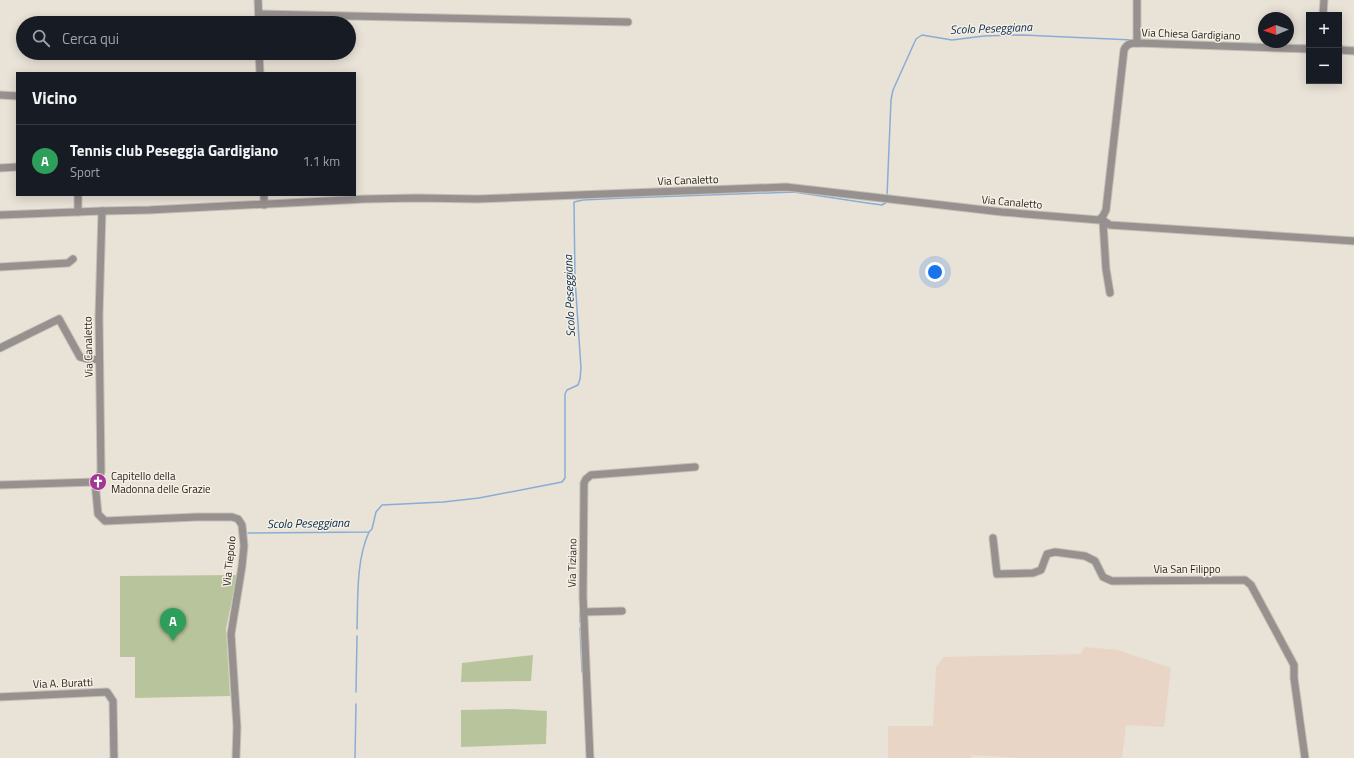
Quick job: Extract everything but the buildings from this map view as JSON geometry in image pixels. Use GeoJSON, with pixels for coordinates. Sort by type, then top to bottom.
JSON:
{"type":"FeatureCollection","features":[{"type":"Feature","properties":{"kind":"street"},"geometry":{"type":"LineString","coordinates":[[258,0],[259,14],[351,16]]}},
{"type":"Feature","properties":{"kind":"street"},"geometry":{"type":"LineString","coordinates":[[1137,0],[1137,43]]}},
{"type":"Feature","properties":{"kind":"street"},"geometry":{"type":"LineString","coordinates":[[1323,12],[1324,0]]}},
{"type":"Feature","properties":{"kind":"street"},"geometry":{"type":"LineString","coordinates":[[356,16],[628,22]]}},
{"type":"Feature","properties":{"kind":"street","name":"Via Chiesa Gardigiano"},"geometry":{"type":"LineString","coordinates":[[1102,220],[1106,210],[1124,50],[1126,46],[1131,43],[1137,43],[1306,49]]}},
{"type":"Feature","properties":{"kind":"street"},"geometry":{"type":"LineString","coordinates":[[1342,50],[1354,51]]}},
{"type":"Feature","properties":{"kind":"street"},"geometry":{"type":"LineString","coordinates":[[259,60],[260,72]]}},
{"type":"Feature","properties":{"kind":"street"},"geometry":{"type":"LineString","coordinates":[[0,96],[16,96]]}},
{"type":"Feature","properties":{"kind":"street"},"geometry":{"type":"LineString","coordinates":[[0,168],[16,167]]}},
{"type":"Feature","properties":{"kind":"street","name":"Via Canaletto"},"geometry":{"type":"LineString","coordinates":[[0,215],[264,205],[365,198],[478,199],[786,187],[1002,212],[1102,220],[1110,225],[1354,241]]}},
{"type":"Feature","properties":{"kind":"street"},"geometry":{"type":"LineString","coordinates":[[78,196],[78,212]]}},
{"type":"Feature","properties":{"kind":"street"},"geometry":{"type":"LineString","coordinates":[[264,196],[264,205]]}},
{"type":"Feature","properties":{"kind":"street","name":"Via Canaletto"},"geometry":{"type":"LineString","coordinates":[[94,482],[99,477],[101,472],[99,316],[102,210]]}},
{"type":"Feature","properties":{"kind":"street"},"geometry":{"type":"LineString","coordinates":[[1102,220],[1106,269],[1110,293]]}},
{"type":"Feature","properties":{"kind":"street"},"geometry":{"type":"LineString","coordinates":[[0,267],[68,263],[73,260]]}},
{"type":"Feature","properties":{"kind":"street"},"geometry":{"type":"LineString","coordinates":[[0,348],[59,319],[80,356],[91,360],[100,359]]}},
{"type":"Feature","properties":{"kind":"street","name":"Via Tiziano"},"geometry":{"type":"LineString","coordinates":[[590,758],[584,612],[584,483],[586,479],[591,476],[695,468]]}},
{"type":"Feature","properties":{"kind":"street"},"geometry":{"type":"LineString","coordinates":[[0,485],[94,482]]}},
{"type":"Feature","properties":{"kind":"street","name":"Via Tiepolo"},"geometry":{"type":"LineString","coordinates":[[94,482],[98,514],[105,521],[232,517],[238,519],[242,525],[244,546],[242,566],[231,634],[237,727],[236,758]]}},
{"type":"Feature","properties":{"kind":"street","name":"Via San Filippo"},"geometry":{"type":"LineString","coordinates":[[993,538],[997,574],[1034,574],[1041,570],[1047,554],[1055,552],[1085,556],[1095,561],[1103,577],[1112,581],[1245,580],[1251,585],[1294,665],[1294,678],[1305,758]]}},
{"type":"Feature","properties":{"kind":"street"},"geometry":{"type":"LineString","coordinates":[[584,612],[622,611]]}},
{"type":"Feature","properties":{"kind":"street","name":"Via A. Buratti"},"geometry":{"type":"LineString","coordinates":[[0,696],[107,692],[113,701],[114,758]]}},
{"type":"Feature","properties":{"kind":"shaded area"},"geometry":{"type":"Polygon","coordinates":[[[1085,647],[1117,650],[1171,668],[1164,727],[1126,725],[1122,758],[1021,758],[972,755],[971,758],[888,758],[888,726],[933,726],[936,667],[944,657],[1080,654],[1085,647]]]}},
{"type":"Feature","properties":{"kind":"green space"},"geometry":{"type":"Polygon","coordinates":[[[237,575],[226,629],[230,696],[135,698],[135,657],[120,657],[120,576],[237,575]]]}},
{"type":"Feature","properties":{"kind":"green space"},"geometry":{"type":"Polygon","coordinates":[[[533,655],[531,681],[461,682],[462,663],[533,655]]]}},
{"type":"Feature","properties":{"kind":"green space"},"geometry":{"type":"Polygon","coordinates":[[[512,709],[547,711],[546,744],[461,747],[461,710],[512,709]]]}},
{"type":"Feature","properties":{"kind":"waterway","name":"Scolo Peseggiana"},"geometry":{"type":"LineString","coordinates":[[887,196],[891,100],[893,90],[916,39],[922,35],[952,40],[984,36],[1022,35],[1133,40]]}},
{"type":"Feature","properties":{"kind":"waterway","name":"Scolo Peseggiana"},"geometry":{"type":"LineString","coordinates":[[1236,43],[1306,45]]}},
{"type":"Feature","properties":{"kind":"waterway","name":"Scolo Peseggiana"},"geometry":{"type":"LineString","coordinates":[[1342,46],[1354,47]]}},
{"type":"Feature","properties":{"kind":"waterway","name":"Scolo Peseggiana"},"geometry":{"type":"LineString","coordinates":[[248,533],[369,532],[372,529],[376,512],[382,505],[443,502],[479,498],[562,482],[565,478],[565,394],[567,390],[578,385],[581,368],[575,279],[574,202],[583,200],[624,198],[794,192],[882,205],[887,202]]}},
{"type":"Feature","properties":{"kind":"waterway","name":"Scolo Peseggiana"},"geometry":{"type":"LineString","coordinates":[[357,629],[360,567],[369,532]]}},
{"type":"Feature","properties":{"kind":"waterway"},"geometry":{"type":"LineString","coordinates":[[580,612],[580,622]]}},
{"type":"Feature","properties":{"kind":"waterway"},"geometry":{"type":"LineString","coordinates":[[580,628],[582,672]]}},
{"type":"Feature","properties":{"kind":"waterway","name":"Scolo Peseggiana"},"geometry":{"type":"LineString","coordinates":[[356,692],[357,636]]}},
{"type":"Feature","properties":{"kind":"waterway","name":"Scolo Peseggiana"},"geometry":{"type":"LineString","coordinates":[[355,758],[356,704]]}},
{"type":"Feature","properties":{"kind":"place","name":"Capitello della Madonna delle Grazie"},"geometry":{"type":"Point","coordinates":[98,482]}},
{"type":"Feature","properties":{"kind":"place","name":"Tennis club Peseggia Gardigiano"},"geometry":{"type":"Point","coordinates":[173,641]}}]}
